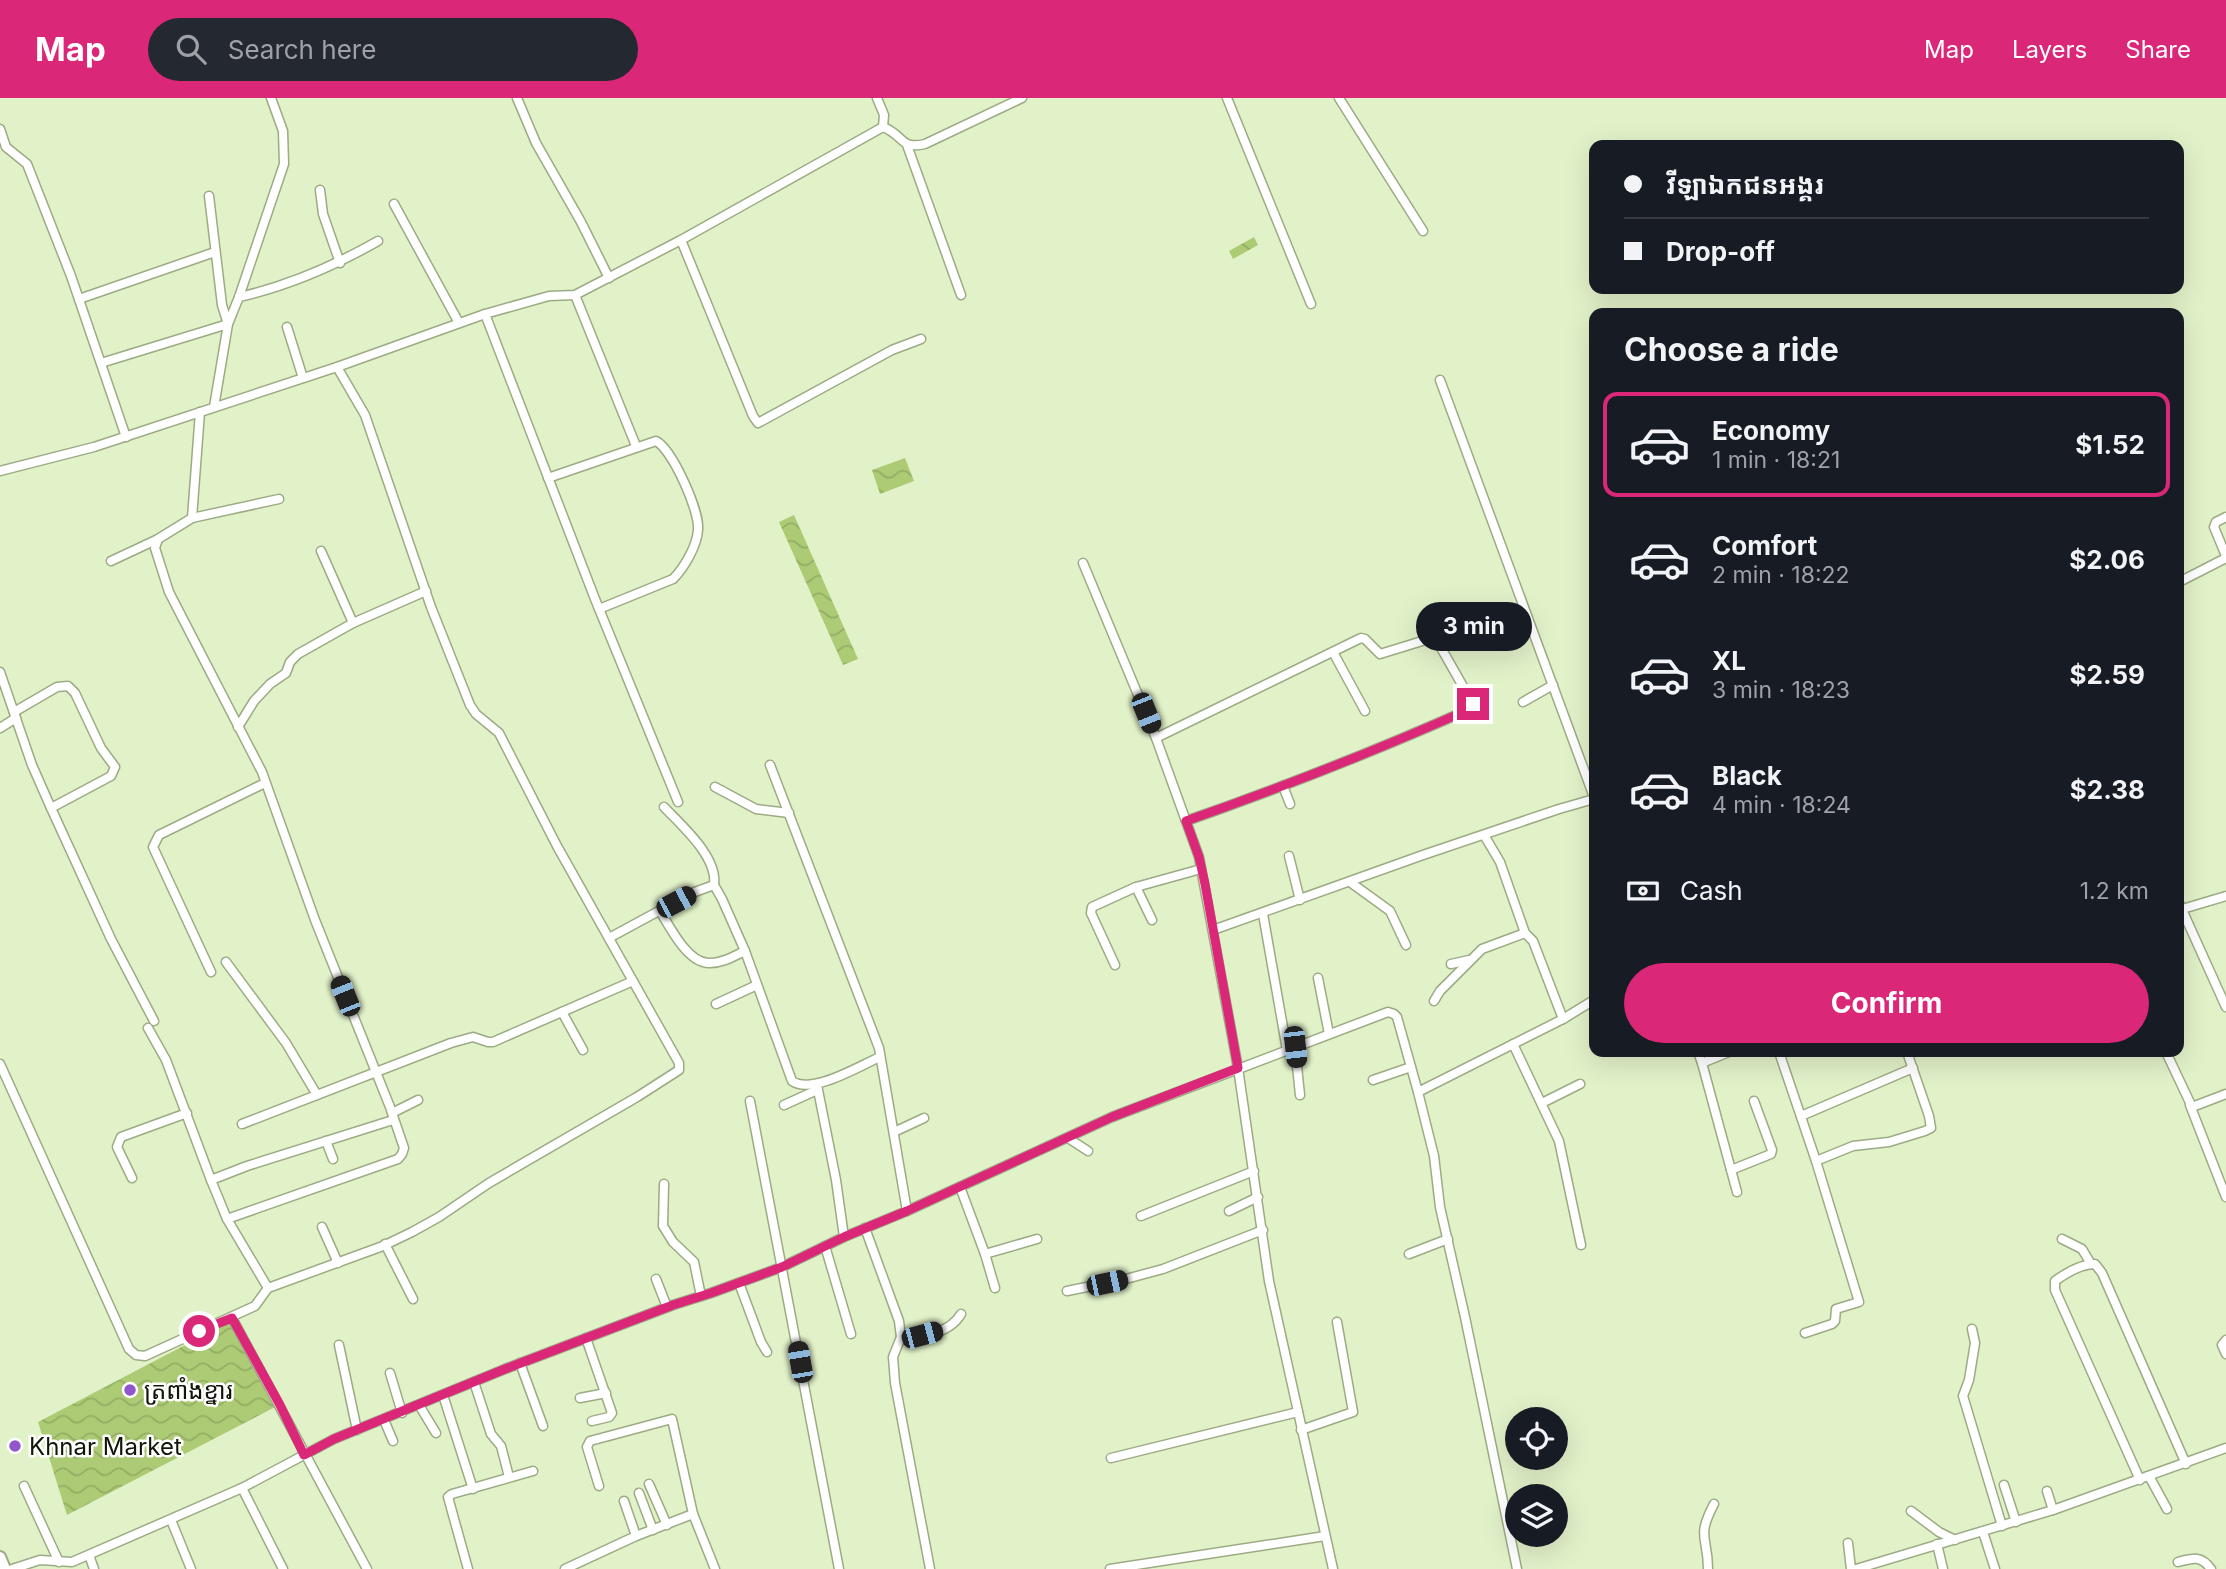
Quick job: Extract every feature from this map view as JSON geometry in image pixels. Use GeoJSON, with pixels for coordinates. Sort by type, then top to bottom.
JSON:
{"type":"FeatureCollection","features":[{"type":"Feature","properties":{"kind":"street"},"geometry":{"type":"LineString","coordinates":[[214,407],[228,324],[284,164],[283,131],[271,98]]}},
{"type":"Feature","properties":{"kind":"street"},"geometry":{"type":"LineString","coordinates":[[517,98],[536,142],[609,278]]}},
{"type":"Feature","properties":{"kind":"street"},"geometry":{"type":"LineString","coordinates":[[877,98],[884,115],[883,127]]}},
{"type":"Feature","properties":{"kind":"street"},"geometry":{"type":"LineString","coordinates":[[906,145],[915,147],[925,144],[1023,98]]}},
{"type":"Feature","properties":{"kind":"street"},"geometry":{"type":"LineString","coordinates":[[1227,98],[1311,304]]}},
{"type":"Feature","properties":{"kind":"street"},"geometry":{"type":"LineString","coordinates":[[1339,98],[1423,231]]}},
{"type":"Feature","properties":{"kind":"street"},"geometry":{"type":"LineString","coordinates":[[0,471],[126,437],[337,368],[485,314],[549,296],[575,295],[681,240],[883,127],[891,130],[906,145],[961,295]]}},
{"type":"Feature","properties":{"kind":"street"},"geometry":{"type":"LineString","coordinates":[[0,129],[6,146],[27,164],[79,299],[126,437]]}},
{"type":"Feature","properties":{"kind":"street"},"geometry":{"type":"LineString","coordinates":[[320,190],[323,214],[340,263]]}},
{"type":"Feature","properties":{"kind":"street"},"geometry":{"type":"LineString","coordinates":[[209,196],[222,305],[228,324]]}},
{"type":"Feature","properties":{"kind":"street"},"geometry":{"type":"LineString","coordinates":[[394,204],[459,323]]}},
{"type":"Feature","properties":{"kind":"street"},"geometry":{"type":"LineString","coordinates":[[681,240],[732,367],[758,422],[892,350],[921,340]]}},
{"type":"Feature","properties":{"kind":"street"},"geometry":{"type":"LineString","coordinates":[[239,297],[271,289],[340,263],[378,241]]}},
{"type":"Feature","properties":{"kind":"street"},"geometry":{"type":"LineString","coordinates":[[79,299],[215,252]]}},
{"type":"Feature","properties":{"kind":"street"},"geometry":{"type":"LineString","coordinates":[[575,295],[636,446]]}},
{"type":"Feature","properties":{"kind":"street"},"geometry":{"type":"LineString","coordinates":[[485,314],[599,609],[678,802]]}},
{"type":"Feature","properties":{"kind":"street"},"geometry":{"type":"LineString","coordinates":[[101,363],[228,324]]}},
{"type":"Feature","properties":{"kind":"street"},"geometry":{"type":"LineString","coordinates":[[287,327],[303,379]]}},
{"type":"Feature","properties":{"kind":"street"},"geometry":{"type":"LineString","coordinates":[[0,1064],[129,1349],[136,1355],[145,1356],[255,1306],[268,1288],[385,1244],[439,1217],[489,1183],[676,1073],[680,1066],[557,846],[499,733],[476,714],[470,705],[426,591],[365,415],[337,368]]}},
{"type":"Feature","properties":{"kind":"street"},"geometry":{"type":"LineString","coordinates":[[1440,380],[1589,784]]}},
{"type":"Feature","properties":{"kind":"street"},"geometry":{"type":"LineString","coordinates":[[192,518],[200,412]]}},
{"type":"Feature","properties":{"kind":"street"},"geometry":{"type":"LineString","coordinates":[[548,478],[656,441],[667,450],[685,486],[697,517],[698,534],[680,572],[673,579],[599,609]]}},
{"type":"Feature","properties":{"kind":"street"},"geometry":{"type":"LineString","coordinates":[[111,561],[158,539],[192,518],[279,499]]}},
{"type":"Feature","properties":{"kind":"street"},"geometry":{"type":"LineString","coordinates":[[2184,579],[2226,557],[2214,527],[2216,522],[2226,517]]}},
{"type":"Feature","properties":{"kind":"street"},"geometry":{"type":"LineString","coordinates":[[158,539],[155,548],[169,592],[265,783],[314,919],[404,1148],[398,1159],[227,1219]]}},
{"type":"Feature","properties":{"kind":"street"},"geometry":{"type":"LineString","coordinates":[[321,551],[353,622]]}},
{"type":"Feature","properties":{"kind":"street"},"geometry":{"type":"LineString","coordinates":[[1083,563],[1156,738],[1201,869],[1238,1068],[1269,1281],[1333,1569]]}},
{"type":"Feature","properties":{"kind":"street"},"geometry":{"type":"LineString","coordinates":[[239,727],[247,711],[264,691],[286,673],[294,657],[353,622],[426,591]]}},
{"type":"Feature","properties":{"kind":"street"},"geometry":{"type":"LineString","coordinates":[[1156,738],[1361,638],[1380,654],[1436,639],[1452,664],[1472,707],[1413,734],[1283,786],[1186,821]]}},
{"type":"Feature","properties":{"kind":"street"},"geometry":{"type":"LineString","coordinates":[[1333,652],[1365,711]]}},
{"type":"Feature","properties":{"kind":"street"},"geometry":{"type":"LineString","coordinates":[[0,672],[32,765],[151,1025],[227,1219],[268,1288]]}},
{"type":"Feature","properties":{"kind":"street"},"geometry":{"type":"LineString","coordinates":[[0,727],[57,687],[68,685],[75,693],[101,748],[114,767],[111,776],[51,808]]}},
{"type":"Feature","properties":{"kind":"street"},"geometry":{"type":"LineString","coordinates":[[1523,702],[1553,685]]}},
{"type":"Feature","properties":{"kind":"street"},"geometry":{"type":"LineString","coordinates":[[770,765],[870,1021],[880,1057],[907,1211]]}},
{"type":"Feature","properties":{"kind":"street"},"geometry":{"type":"LineString","coordinates":[[211,972],[153,842],[159,835],[265,783]]}},
{"type":"Feature","properties":{"kind":"street"},"geometry":{"type":"LineString","coordinates":[[1283,786],[1290,804]]}},
{"type":"Feature","properties":{"kind":"street"},"geometry":{"type":"LineString","coordinates":[[715,787],[756,809],[789,813]]}},
{"type":"Feature","properties":{"kind":"street"},"geometry":{"type":"LineString","coordinates":[[1213,930],[1589,800]]}},
{"type":"Feature","properties":{"kind":"street"},"geometry":{"type":"LineString","coordinates":[[664,807],[701,847],[712,867],[715,880],[713,885]]}},
{"type":"Feature","properties":{"kind":"street"},"geometry":{"type":"LineString","coordinates":[[1484,835],[1500,862],[1525,933],[1533,941],[1563,1018]]}},
{"type":"Feature","properties":{"kind":"street"},"geometry":{"type":"LineString","coordinates":[[1289,856],[1300,900]]}},
{"type":"Feature","properties":{"kind":"street"},"geometry":{"type":"LineString","coordinates":[[1115,965],[1091,913],[1092,907],[1136,887],[1201,869]]}},
{"type":"Feature","properties":{"kind":"street"},"geometry":{"type":"LineString","coordinates":[[1350,882],[1390,911],[1406,945]]}},
{"type":"Feature","properties":{"kind":"street"},"geometry":{"type":"LineString","coordinates":[[609,938],[692,893],[713,885]]}},
{"type":"Feature","properties":{"kind":"street"},"geometry":{"type":"LineString","coordinates":[[713,885],[746,951],[792,1081],[800,1086],[817,1088]]}},
{"type":"Feature","properties":{"kind":"street"},"geometry":{"type":"LineString","coordinates":[[1136,887],[1152,920]]}},
{"type":"Feature","properties":{"kind":"street"},"geometry":{"type":"LineString","coordinates":[[2184,906],[2226,895]]}},
{"type":"Feature","properties":{"kind":"street"},"geometry":{"type":"LineString","coordinates":[[660,911],[685,950],[705,964],[716,963],[746,951]]}},
{"type":"Feature","properties":{"kind":"street"},"geometry":{"type":"LineString","coordinates":[[1263,914],[1300,1095]]}},
{"type":"Feature","properties":{"kind":"street"},"geometry":{"type":"LineString","coordinates":[[2184,916],[2226,1007]]}},
{"type":"Feature","properties":{"kind":"street"},"geometry":{"type":"LineString","coordinates":[[1434,1001],[1440,991],[1482,949],[1525,933]]}},
{"type":"Feature","properties":{"kind":"street"},"geometry":{"type":"LineString","coordinates":[[1451,964],[1470,960]]}},
{"type":"Feature","properties":{"kind":"street"},"geometry":{"type":"LineString","coordinates":[[226,962],[286,1044],[317,1095]]}},
{"type":"Feature","properties":{"kind":"street"},"geometry":{"type":"LineString","coordinates":[[1318,978],[1329,1034]]}},
{"type":"Feature","properties":{"kind":"street"},"geometry":{"type":"LineString","coordinates":[[242,1124],[451,1043],[473,1037],[493,1042],[633,981]]}},
{"type":"Feature","properties":{"kind":"street"},"geometry":{"type":"LineString","coordinates":[[716,1004],[757,985]]}},
{"type":"Feature","properties":{"kind":"street"},"geometry":{"type":"LineString","coordinates":[[1418,1092],[1589,1003]]}},
{"type":"Feature","properties":{"kind":"street"},"geometry":{"type":"LineString","coordinates":[[562,1012],[583,1050]]}},
{"type":"Feature","properties":{"kind":"street"},"geometry":{"type":"LineString","coordinates":[[12,1569],[40,1560],[72,1562],[242,1488],[334,1439],[520,1363],[782,1267],[1112,1117],[1388,1012],[1397,1017],[1434,1156],[1440,1207],[1517,1569]]}},
{"type":"Feature","properties":{"kind":"street"},"geometry":{"type":"LineString","coordinates":[[1513,1044],[1559,1141],[1581,1245]]}},
{"type":"Feature","properties":{"kind":"street"},"geometry":{"type":"LineString","coordinates":[[784,1105],[880,1057]]}},
{"type":"Feature","properties":{"kind":"street"},"geometry":{"type":"LineString","coordinates":[[1700,1057],[1737,1192]]}},
{"type":"Feature","properties":{"kind":"street"},"geometry":{"type":"LineString","coordinates":[[1702,1063],[1716,1057]]}},
{"type":"Feature","properties":{"kind":"street"},"geometry":{"type":"LineString","coordinates":[[1781,1057],[1859,1302],[1837,1308],[1833,1323],[1805,1333]]}},
{"type":"Feature","properties":{"kind":"street"},"geometry":{"type":"LineString","coordinates":[[1816,1161],[1853,1146],[1889,1142],[1930,1128],[1909,1057]]}},
{"type":"Feature","properties":{"kind":"street"},"geometry":{"type":"LineString","coordinates":[[2168,1057],[2226,1197]]}},
{"type":"Feature","properties":{"kind":"street"},"geometry":{"type":"LineString","coordinates":[[1373,1080],[1411,1067]]}},
{"type":"Feature","properties":{"kind":"street"},"geometry":{"type":"LineString","coordinates":[[1801,1115],[1913,1068]]}},
{"type":"Feature","properties":{"kind":"street"},"geometry":{"type":"LineString","coordinates":[[1542,1103],[1580,1084]]}},
{"type":"Feature","properties":{"kind":"street"},"geometry":{"type":"LineString","coordinates":[[817,1088],[836,1180],[844,1237]]}},
{"type":"Feature","properties":{"kind":"street"},"geometry":{"type":"LineString","coordinates":[[2190,1105],[2195,1107],[2226,1094]]}},
{"type":"Feature","properties":{"kind":"street"},"geometry":{"type":"LineString","coordinates":[[211,1180],[392,1116],[418,1100]]}},
{"type":"Feature","properties":{"kind":"street"},"geometry":{"type":"LineString","coordinates":[[750,1101],[839,1569]]}},
{"type":"Feature","properties":{"kind":"street"},"geometry":{"type":"LineString","coordinates":[[1731,1170],[1771,1154],[1772,1150],[1754,1101]]}},
{"type":"Feature","properties":{"kind":"street"},"geometry":{"type":"LineString","coordinates":[[132,1178],[117,1147],[121,1136],[187,1113]]}},
{"type":"Feature","properties":{"kind":"street"},"geometry":{"type":"LineString","coordinates":[[894,1132],[923,1118]]}},
{"type":"Feature","properties":{"kind":"street"},"geometry":{"type":"LineString","coordinates":[[1068,1138],[1088,1151]]}},
{"type":"Feature","properties":{"kind":"street"},"geometry":{"type":"LineString","coordinates":[[326,1141],[333,1159]]}},
{"type":"Feature","properties":{"kind":"street"},"geometry":{"type":"LineString","coordinates":[[1141,1216],[1254,1171]]}},
{"type":"Feature","properties":{"kind":"street"},"geometry":{"type":"LineString","coordinates":[[664,1184],[663,1226],[673,1242],[694,1262],[701,1296]]}},
{"type":"Feature","properties":{"kind":"street"},"geometry":{"type":"LineString","coordinates":[[960,1187],[995,1288]]}},
{"type":"Feature","properties":{"kind":"street"},"geometry":{"type":"LineString","coordinates":[[1229,1211],[1258,1197]]}},
{"type":"Feature","properties":{"kind":"street"},"geometry":{"type":"LineString","coordinates":[[322,1227],[338,1263]]}},
{"type":"Feature","properties":{"kind":"street"},"geometry":{"type":"LineString","coordinates":[[865,1228],[899,1321],[901,1337],[893,1357],[895,1383],[930,1569]]}},
{"type":"Feature","properties":{"kind":"street"},"geometry":{"type":"LineString","coordinates":[[1067,1291],[1163,1269],[1263,1230]]}},
{"type":"Feature","properties":{"kind":"street"},"geometry":{"type":"LineString","coordinates":[[1409,1254],[1448,1239]]}},
{"type":"Feature","properties":{"kind":"street"},"geometry":{"type":"LineString","coordinates":[[2062,1239],[2082,1249],[2091,1264]]}},
{"type":"Feature","properties":{"kind":"street"},"geometry":{"type":"LineString","coordinates":[[985,1254],[1037,1240]]}},
{"type":"Feature","properties":{"kind":"street"},"geometry":{"type":"LineString","coordinates":[[385,1244],[413,1299]]}},
{"type":"Feature","properties":{"kind":"street"},"geometry":{"type":"LineString","coordinates":[[825,1246],[850,1334]]}},
{"type":"Feature","properties":{"kind":"street"},"geometry":{"type":"LineString","coordinates":[[2140,1480],[2055,1290],[2055,1281],[2091,1264],[2099,1266],[2186,1464]]}},
{"type":"Feature","properties":{"kind":"street"},"geometry":{"type":"LineString","coordinates":[[656,1279],[667,1307]]}},
{"type":"Feature","properties":{"kind":"street"},"geometry":{"type":"LineString","coordinates":[[739,1283],[767,1352]]}},
{"type":"Feature","properties":{"kind":"street"},"geometry":{"type":"LineString","coordinates":[[901,1337],[912,1338],[950,1327],[961,1314]]}},
{"type":"Feature","properties":{"kind":"street"},"geometry":{"type":"LineString","coordinates":[[232,1318],[367,1569]]}},
{"type":"Feature","properties":{"kind":"street"},"geometry":{"type":"LineString","coordinates":[[1301,1430],[1353,1412],[1337,1322]]}},
{"type":"Feature","properties":{"kind":"street"},"geometry":{"type":"LineString","coordinates":[[1972,1329],[1975,1343],[1969,1380],[1963,1396],[2002,1526]]}},
{"type":"Feature","properties":{"kind":"street"},"geometry":{"type":"LineString","coordinates":[[586,1338],[612,1413],[609,1417],[593,1421]]}},
{"type":"Feature","properties":{"kind":"street"},"geometry":{"type":"LineString","coordinates":[[2226,1340],[2222,1345],[2226,1354]]}},
{"type":"Feature","properties":{"kind":"street"},"geometry":{"type":"LineString","coordinates":[[339,1345],[357,1430]]}},
{"type":"Feature","properties":{"kind":"street"},"geometry":{"type":"LineString","coordinates":[[520,1363],[543,1426]]}},
{"type":"Feature","properties":{"kind":"street"},"geometry":{"type":"LineString","coordinates":[[390,1373],[402,1413]]}},
{"type":"Feature","properties":{"kind":"street"},"geometry":{"type":"LineString","coordinates":[[474,1382],[491,1434],[501,1446],[509,1477]]}},
{"type":"Feature","properties":{"kind":"street"},"geometry":{"type":"LineString","coordinates":[[580,1398],[606,1393]]}},
{"type":"Feature","properties":{"kind":"street"},"geometry":{"type":"LineString","coordinates":[[443,1395],[473,1489]]}},
{"type":"Feature","properties":{"kind":"street"},"geometry":{"type":"LineString","coordinates":[[419,1405],[436,1433]]}},
{"type":"Feature","properties":{"kind":"street"},"geometry":{"type":"LineString","coordinates":[[1111,1458],[1298,1412]]}},
{"type":"Feature","properties":{"kind":"street"},"geometry":{"type":"LineString","coordinates":[[599,1486],[587,1447],[590,1441],[672,1419],[693,1514],[715,1569]]}},
{"type":"Feature","properties":{"kind":"street"},"geometry":{"type":"LineString","coordinates":[[384,1420],[393,1441]]}},
{"type":"Feature","properties":{"kind":"street"},"geometry":{"type":"LineString","coordinates":[[1848,1544],[1855,1569],[2053,1510],[2226,1448]]}},
{"type":"Feature","properties":{"kind":"street"},"geometry":{"type":"LineString","coordinates":[[468,1569],[447,1499],[452,1494],[533,1471]]}},
{"type":"Feature","properties":{"kind":"street"},"geometry":{"type":"LineString","coordinates":[[2149,1476],[2168,1509]]}},
{"type":"Feature","properties":{"kind":"street"},"geometry":{"type":"LineString","coordinates":[[649,1484],[667,1525]]}},
{"type":"Feature","properties":{"kind":"street"},"geometry":{"type":"LineString","coordinates":[[2004,1485],[2016,1522]]}},
{"type":"Feature","properties":{"kind":"street"},"geometry":{"type":"LineString","coordinates":[[24,1486],[59,1562]]}},
{"type":"Feature","properties":{"kind":"street"},"geometry":{"type":"LineString","coordinates":[[242,1488],[283,1569]]}},
{"type":"Feature","properties":{"kind":"street"},"geometry":{"type":"LineString","coordinates":[[2047,1491],[2053,1510]]}},
{"type":"Feature","properties":{"kind":"street"},"geometry":{"type":"LineString","coordinates":[[639,1493],[653,1530]]}},
{"type":"Feature","properties":{"kind":"street"},"geometry":{"type":"LineString","coordinates":[[624,1501],[636,1536]]}},
{"type":"Feature","properties":{"kind":"street"},"geometry":{"type":"LineString","coordinates":[[1708,1569],[1702,1536],[1704,1522],[1714,1504]]}},
{"type":"Feature","properties":{"kind":"street"},"geometry":{"type":"LineString","coordinates":[[1911,1511],[1955,1541]]}},
{"type":"Feature","properties":{"kind":"street"},"geometry":{"type":"LineString","coordinates":[[565,1569],[577,1567],[636,1536],[693,1514]]}},
{"type":"Feature","properties":{"kind":"street"},"geometry":{"type":"LineString","coordinates":[[171,1520],[191,1569]]}},
{"type":"Feature","properties":{"kind":"street"},"geometry":{"type":"LineString","coordinates":[[1983,1532],[1995,1569]]}},
{"type":"Feature","properties":{"kind":"street"},"geometry":{"type":"LineString","coordinates":[[1110,1569],[1325,1536]]}},
{"type":"Feature","properties":{"kind":"street"},"geometry":{"type":"LineString","coordinates":[[1937,1544],[1943,1569]]}},
{"type":"Feature","properties":{"kind":"street"},"geometry":{"type":"LineString","coordinates":[[89,1555],[94,1569]]}},
{"type":"Feature","properties":{"kind":"street"},"geometry":{"type":"LineString","coordinates":[[0,1557],[5,1569]]}},
{"type":"Feature","properties":{"kind":"street"},"geometry":{"type":"LineString","coordinates":[[2178,1562],[2197,1557],[2203,1559],[2211,1569]]}},
{"type":"Feature","properties":{"kind":"water"},"geometry":{"type":"Polygon","coordinates":[[[1254,237],[1258,245],[1233,259],[1229,251],[1254,237]]]}},
{"type":"Feature","properties":{"kind":"water"},"geometry":{"type":"Polygon","coordinates":[[[905,458],[914,481],[880,494],[872,470],[905,458]]]}},
{"type":"Feature","properties":{"kind":"water"},"geometry":{"type":"Polygon","coordinates":[[[794,515],[858,659],[843,665],[779,522],[794,515]]]}},
{"type":"Feature","properties":{"kind":"water"},"geometry":{"type":"Polygon","coordinates":[[[231,1321],[277,1406],[67,1515],[38,1422],[231,1321]]]}},
{"type":"Feature","properties":{"kind":"place","name":"ត្រពាំងខ្នារ"},"geometry":{"type":"Point","coordinates":[130,1390]}},
{"type":"Feature","properties":{"kind":"place","name":"Khnar Market"},"geometry":{"type":"Point","coordinates":[15,1446]}},
{"type":"Feature","properties":{"kind":"route"},"geometry":{"type":"LineString","coordinates":[[199,1331],[232,1318],[304,1455],[334,1439],[505,1369],[782,1267],[1112,1117],[1238,1068],[1205,884],[1186,821],[1312,776],[1472,708],[1473,704]]}}]}
